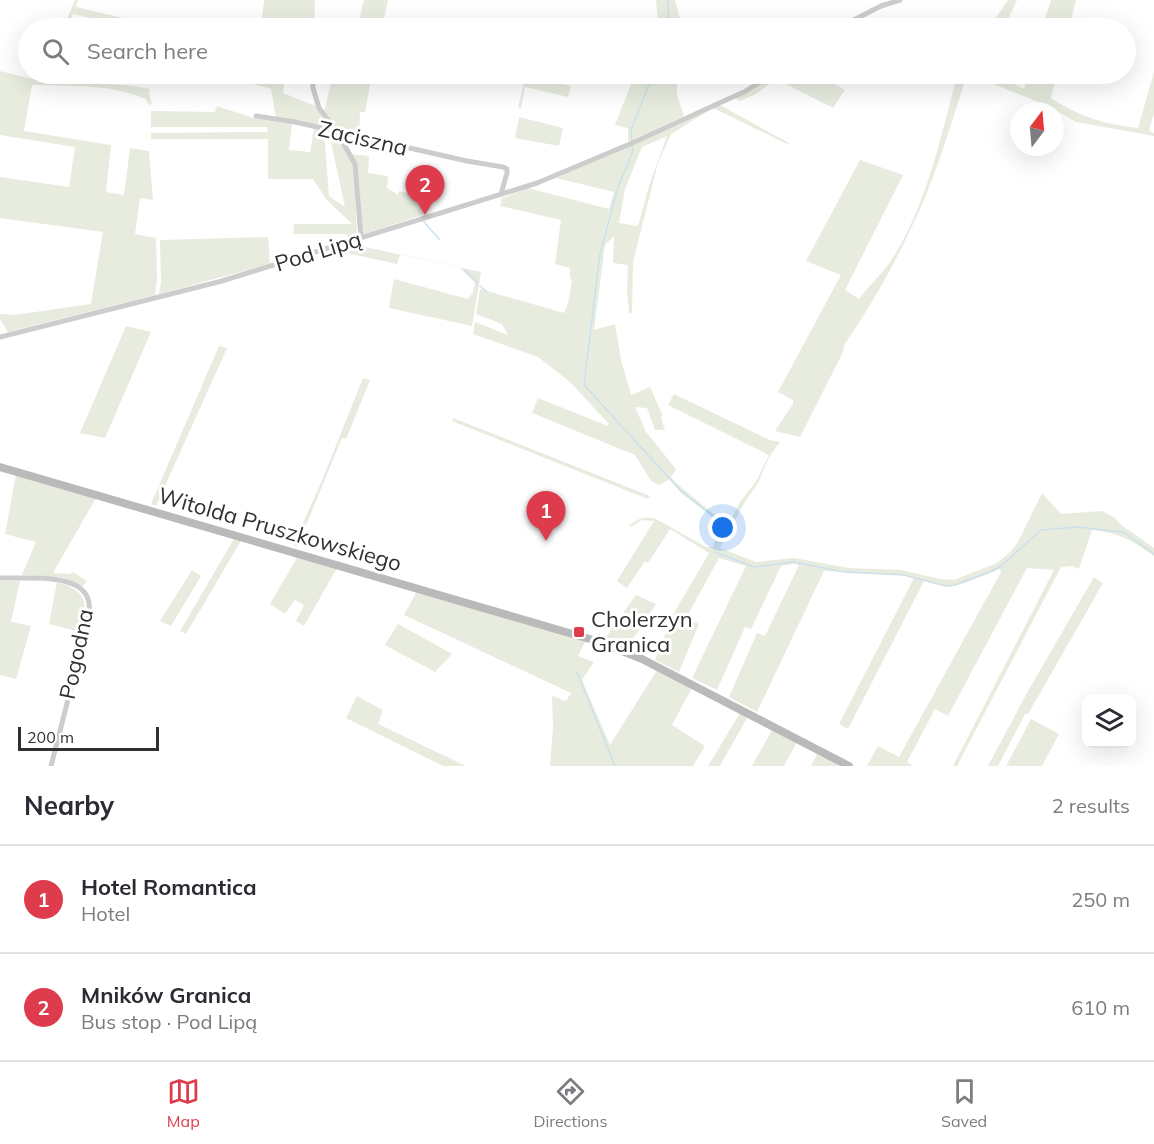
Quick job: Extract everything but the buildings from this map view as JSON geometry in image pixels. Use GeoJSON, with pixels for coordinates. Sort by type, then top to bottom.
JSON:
{"type":"FeatureCollection","features":[{"type":"Feature","properties":{"kind":"street"},"geometry":{"type":"LineString","coordinates":[[858,18],[881,6],[900,0]]}},
{"type":"Feature","properties":{"kind":"street"},"geometry":{"type":"LineString","coordinates":[[313,84],[319,108],[337,132],[355,164],[361,238]]}},
{"type":"Feature","properties":{"kind":"street","name":"Pod Lipą"},"geometry":{"type":"LineString","coordinates":[[0,337],[222,280],[537,183],[632,143],[757,84]]}},
{"type":"Feature","properties":{"kind":"street","name":"Zaciszna"},"geometry":{"type":"LineString","coordinates":[[256,116],[505,167],[507,173],[501,194]]}},
{"type":"Feature","properties":{"kind":"street","name":"Witolda Pruszkowskiego"},"geometry":{"type":"LineString","coordinates":[[0,466],[550,626],[635,655],[849,766]]}},
{"type":"Feature","properties":{"kind":"street","name":"Pogodna"},"geometry":{"type":"LineString","coordinates":[[0,578],[69,582],[85,592],[90,608],[51,766]]}},
{"type":"Feature","properties":{"kind":"shaded area"},"geometry":{"type":"Polygon","coordinates":[[[75,0],[78,0],[76,7],[123,18],[90,18],[73,14],[71,18],[67,18],[75,0]]]}},
{"type":"Feature","properties":{"kind":"shaded area"},"geometry":{"type":"Polygon","coordinates":[[[264,0],[315,0],[314,18],[262,18],[264,0]]]}},
{"type":"Feature","properties":{"kind":"shaded area"},"geometry":{"type":"Polygon","coordinates":[[[364,0],[388,0],[384,18],[360,18],[364,0]]]}},
{"type":"Feature","properties":{"kind":"shaded area"},"geometry":{"type":"Polygon","coordinates":[[[656,0],[675,0],[680,18],[658,18],[656,0]]]}},
{"type":"Feature","properties":{"kind":"shaded area"},"geometry":{"type":"Polygon","coordinates":[[[1008,0],[1017,0],[1009,18],[996,18],[1008,0]]]}},
{"type":"Feature","properties":{"kind":"shaded area"},"geometry":{"type":"Polygon","coordinates":[[[1051,0],[1076,0],[1072,18],[1045,18],[1051,0]]]}},
{"type":"Feature","properties":{"kind":"shaded area"},"geometry":{"type":"Polygon","coordinates":[[[0,71],[18,75],[18,84],[109,84],[150,89],[152,104],[149,105],[146,99],[105,88],[32,85],[24,131],[111,145],[106,192],[124,195],[130,148],[149,151],[153,200],[140,198],[135,234],[156,238],[155,295],[8,332],[0,319],[0,314],[14,315],[91,304],[103,232],[0,218],[0,177],[69,187],[75,147],[0,135],[0,71]]]}},
{"type":"Feature","properties":{"kind":"shaded area"},"geometry":{"type":"Polygon","coordinates":[[[1154,72],[1154,113],[1149,131],[1154,133],[1154,136],[1076,122],[1064,115],[1064,106],[1093,119],[1138,128],[1154,72]]]}},
{"type":"Feature","properties":{"kind":"shaded area"},"geometry":{"type":"Polygon","coordinates":[[[254,84],[284,84],[283,93],[318,107],[330,125],[330,129],[276,118],[271,89],[254,84]]]}},
{"type":"Feature","properties":{"kind":"shaded area"},"geometry":{"type":"Polygon","coordinates":[[[331,84],[370,84],[365,112],[360,112],[359,135],[338,132],[324,112],[331,84]]]}},
{"type":"Feature","properties":{"kind":"shaded area"},"geometry":{"type":"Polygon","coordinates":[[[524,84],[571,86],[568,97],[525,87],[521,108],[518,107],[524,84]]]}},
{"type":"Feature","properties":{"kind":"shaded area"},"geometry":{"type":"Polygon","coordinates":[[[631,84],[677,84],[677,95],[684,116],[628,142],[628,128],[615,125],[631,84]]]}},
{"type":"Feature","properties":{"kind":"shaded area"},"geometry":{"type":"Polygon","coordinates":[[[758,84],[769,84],[756,94],[740,101],[734,98],[758,84]]]}},
{"type":"Feature","properties":{"kind":"shaded area"},"geometry":{"type":"Polygon","coordinates":[[[786,84],[834,84],[845,90],[833,108],[786,84]]]}},
{"type":"Feature","properties":{"kind":"shaded area"},"geometry":{"type":"Polygon","coordinates":[[[955,84],[964,84],[920,209],[876,295],[844,345],[843,352],[800,437],[775,431],[793,404],[793,400],[778,392],[841,275],[806,261],[860,160],[903,175],[845,290],[859,299],[886,267],[905,236],[915,215],[938,150],[955,84]]]}},
{"type":"Feature","properties":{"kind":"shaded area"},"geometry":{"type":"Polygon","coordinates":[[[993,84],[1015,84],[1024,89],[1026,84],[1054,84],[1051,98],[1058,102],[1038,102],[993,84]]]}},
{"type":"Feature","properties":{"kind":"shaded area"},"geometry":{"type":"Polygon","coordinates":[[[720,105],[789,143],[713,108],[720,105]]]}},
{"type":"Feature","properties":{"kind":"shaded area"},"geometry":{"type":"Polygon","coordinates":[[[217,106],[253,118],[292,124],[289,150],[310,152],[314,129],[324,132],[329,196],[345,207],[329,133],[336,133],[354,165],[357,236],[349,239],[346,234],[293,234],[294,224],[352,224],[326,199],[313,179],[268,179],[268,139],[151,139],[151,133],[268,132],[267,127],[151,127],[151,111],[215,112],[217,106]]]}},
{"type":"Feature","properties":{"kind":"shaded area"},"geometry":{"type":"Polygon","coordinates":[[[712,108],[671,134],[658,163],[633,262],[632,313],[629,313],[627,291],[628,265],[613,263],[614,236],[605,245],[594,330],[615,324],[621,360],[631,395],[650,387],[662,414],[661,419],[665,430],[655,430],[647,408],[635,407],[646,432],[676,469],[671,477],[728,526],[738,505],[757,480],[769,455],[668,405],[674,394],[770,440],[780,442],[769,457],[758,483],[720,548],[756,562],[794,558],[849,568],[901,570],[954,580],[997,563],[1010,552],[1018,542],[1042,493],[1061,514],[1102,511],[1115,518],[1154,548],[1154,556],[1125,538],[1092,530],[1079,569],[1072,566],[1061,567],[957,766],[953,766],[1054,570],[1027,568],[948,716],[935,709],[907,762],[913,766],[867,766],[878,746],[899,757],[1001,572],[1000,569],[948,587],[924,581],[848,729],[839,724],[914,578],[903,575],[824,571],[757,712],[729,697],[757,633],[765,636],[799,565],[781,566],[751,629],[745,627],[717,690],[692,678],[746,566],[719,558],[686,618],[699,624],[679,672],[655,660],[674,613],[709,553],[670,529],[648,563],[645,561],[627,588],[617,581],[654,521],[642,520],[629,526],[641,518],[656,519],[706,547],[712,547],[726,527],[681,493],[670,479],[659,485],[651,481],[635,455],[532,413],[538,398],[606,426],[609,424],[570,382],[538,357],[473,334],[475,322],[508,335],[502,324],[476,314],[480,289],[564,313],[572,280],[570,268],[555,264],[561,220],[500,206],[502,198],[528,188],[609,209],[614,192],[556,178],[712,108]],[[667,136],[642,147],[625,189],[619,223],[638,226],[667,136]]]}},
{"type":"Feature","properties":{"kind":"shaded area"},"geometry":{"type":"Polygon","coordinates":[[[519,117],[563,128],[559,146],[515,138],[519,117]]]}},
{"type":"Feature","properties":{"kind":"shaded area"},"geometry":{"type":"Polygon","coordinates":[[[351,154],[369,156],[368,173],[388,176],[387,188],[398,195],[399,191],[415,195],[419,175],[434,178],[425,214],[362,235],[359,183],[351,154]]]}},
{"type":"Feature","properties":{"kind":"shaded area"},"geometry":{"type":"Polygon","coordinates":[[[268,237],[270,264],[159,294],[160,240],[268,237]]]}},
{"type":"Feature","properties":{"kind":"shaded area"},"geometry":{"type":"Polygon","coordinates":[[[351,244],[400,255],[397,264],[333,250],[351,244]]]}},
{"type":"Feature","properties":{"kind":"shaded area"},"geometry":{"type":"Polygon","coordinates":[[[400,254],[459,267],[400,255],[400,254]]]}},
{"type":"Feature","properties":{"kind":"shaded area"},"geometry":{"type":"Polygon","coordinates":[[[459,267],[481,272],[472,326],[389,308],[394,279],[468,299],[475,283],[459,267]]]}},
{"type":"Feature","properties":{"kind":"shaded area"},"geometry":{"type":"Polygon","coordinates":[[[126,326],[151,332],[105,438],[80,433],[126,326]]]}},
{"type":"Feature","properties":{"kind":"shaded area"},"geometry":{"type":"Polygon","coordinates":[[[219,346],[227,348],[156,506],[151,504],[219,346]]]}},
{"type":"Feature","properties":{"kind":"shaded area"},"geometry":{"type":"Polygon","coordinates":[[[363,378],[370,380],[346,439],[342,438],[297,547],[293,545],[321,483],[363,378]]]}},
{"type":"Feature","properties":{"kind":"shaded area"},"geometry":{"type":"Polygon","coordinates":[[[453,418],[650,496],[648,499],[452,421],[453,418]]]}},
{"type":"Feature","properties":{"kind":"shaded area"},"geometry":{"type":"Polygon","coordinates":[[[16,474],[96,498],[53,573],[70,574],[73,572],[87,581],[83,586],[59,577],[22,575],[36,542],[5,534],[16,474]]]}},
{"type":"Feature","properties":{"kind":"shaded area"},"geometry":{"type":"Polygon","coordinates":[[[235,537],[242,539],[186,634],[180,631],[235,537]]]}},
{"type":"Feature","properties":{"kind":"shaded area"},"geometry":{"type":"Polygon","coordinates":[[[298,556],[337,568],[304,626],[296,621],[304,605],[295,600],[285,614],[270,604],[298,556]]]}},
{"type":"Feature","properties":{"kind":"shaded area"},"geometry":{"type":"Polygon","coordinates":[[[192,570],[201,576],[171,626],[160,621],[192,570]]]}},
{"type":"Feature","properties":{"kind":"shaded area"},"geometry":{"type":"Polygon","coordinates":[[[1094,577],[1103,583],[1028,714],[1025,714],[998,766],[988,766],[1028,691],[1094,577]]]}},
{"type":"Feature","properties":{"kind":"shaded area"},"geometry":{"type":"Polygon","coordinates":[[[0,581],[20,581],[11,622],[31,626],[16,679],[0,675],[0,581]]]}},
{"type":"Feature","properties":{"kind":"shaded area"},"geometry":{"type":"Polygon","coordinates":[[[57,582],[75,590],[83,600],[84,613],[80,632],[49,624],[57,582]]]}},
{"type":"Feature","properties":{"kind":"shaded area"},"geometry":{"type":"Polygon","coordinates":[[[417,591],[586,640],[578,656],[594,662],[582,680],[610,745],[657,670],[692,688],[672,725],[705,746],[693,766],[550,766],[553,728],[552,696],[566,701],[571,693],[404,615],[417,591]]]}},
{"type":"Feature","properties":{"kind":"shaded area"},"geometry":{"type":"Polygon","coordinates":[[[636,595],[656,604],[627,648],[604,640],[636,595]]]}},
{"type":"Feature","properties":{"kind":"shaded area"},"geometry":{"type":"Polygon","coordinates":[[[398,624],[452,654],[435,672],[385,645],[398,624]]]}},
{"type":"Feature","properties":{"kind":"shaded area"},"geometry":{"type":"Polygon","coordinates":[[[357,696],[383,710],[378,724],[466,766],[443,766],[346,718],[357,696]]]}},
{"type":"Feature","properties":{"kind":"shaded area"},"geometry":{"type":"Polygon","coordinates":[[[740,713],[747,718],[720,766],[708,766],[740,713]]]}},
{"type":"Feature","properties":{"kind":"shaded area"},"geometry":{"type":"Polygon","coordinates":[[[1031,719],[1059,734],[1042,766],[1006,766],[1031,719]]]}},
{"type":"Feature","properties":{"kind":"shaded area"},"geometry":{"type":"Polygon","coordinates":[[[772,730],[797,742],[784,766],[752,766],[772,730]]]}},
{"type":"Feature","properties":{"kind":"shaded area"},"geometry":{"type":"Polygon","coordinates":[[[817,754],[839,763],[837,766],[811,766],[817,754]]]}},
{"type":"Feature","properties":{"kind":"waterway"},"geometry":{"type":"LineString","coordinates":[[668,0],[669,18]]}},
{"type":"Feature","properties":{"kind":"waterway"},"geometry":{"type":"LineString","coordinates":[[632,141],[631,130],[649,84]]}},
{"type":"Feature","properties":{"kind":"waterway"},"geometry":{"type":"LineString","coordinates":[[632,145],[633,151],[618,187],[600,254],[584,385],[681,491],[727,527],[715,544]]}},
{"type":"Feature","properties":{"kind":"waterway"},"geometry":{"type":"LineString","coordinates":[[424,222],[440,240]]}},
{"type":"Feature","properties":{"kind":"waterway"},"geometry":{"type":"LineString","coordinates":[[465,270],[478,283]]}},
{"type":"Feature","properties":{"kind":"waterway"},"geometry":{"type":"LineString","coordinates":[[480,286],[487,292]]}},
{"type":"Feature","properties":{"kind":"waterway"},"geometry":{"type":"LineString","coordinates":[[715,552],[754,567],[793,562],[844,572],[904,575],[946,586],[955,585],[1001,566],[1041,530],[1078,527],[1121,532],[1154,554]]}},
{"type":"Feature","properties":{"kind":"waterway"},"geometry":{"type":"LineString","coordinates":[[577,672],[615,766]]}},
{"type":"Feature","properties":{"kind":"place","name":"Mników Granica"},"geometry":{"type":"Point","coordinates":[425,215]}},
{"type":"Feature","properties":{"kind":"place","name":"Hotel Romantica"},"geometry":{"type":"Point","coordinates":[546,541]}},
{"type":"Feature","properties":{"kind":"place","name":"Cholerzyn Granica"},"geometry":{"type":"Point","coordinates":[579,632]}}]}
